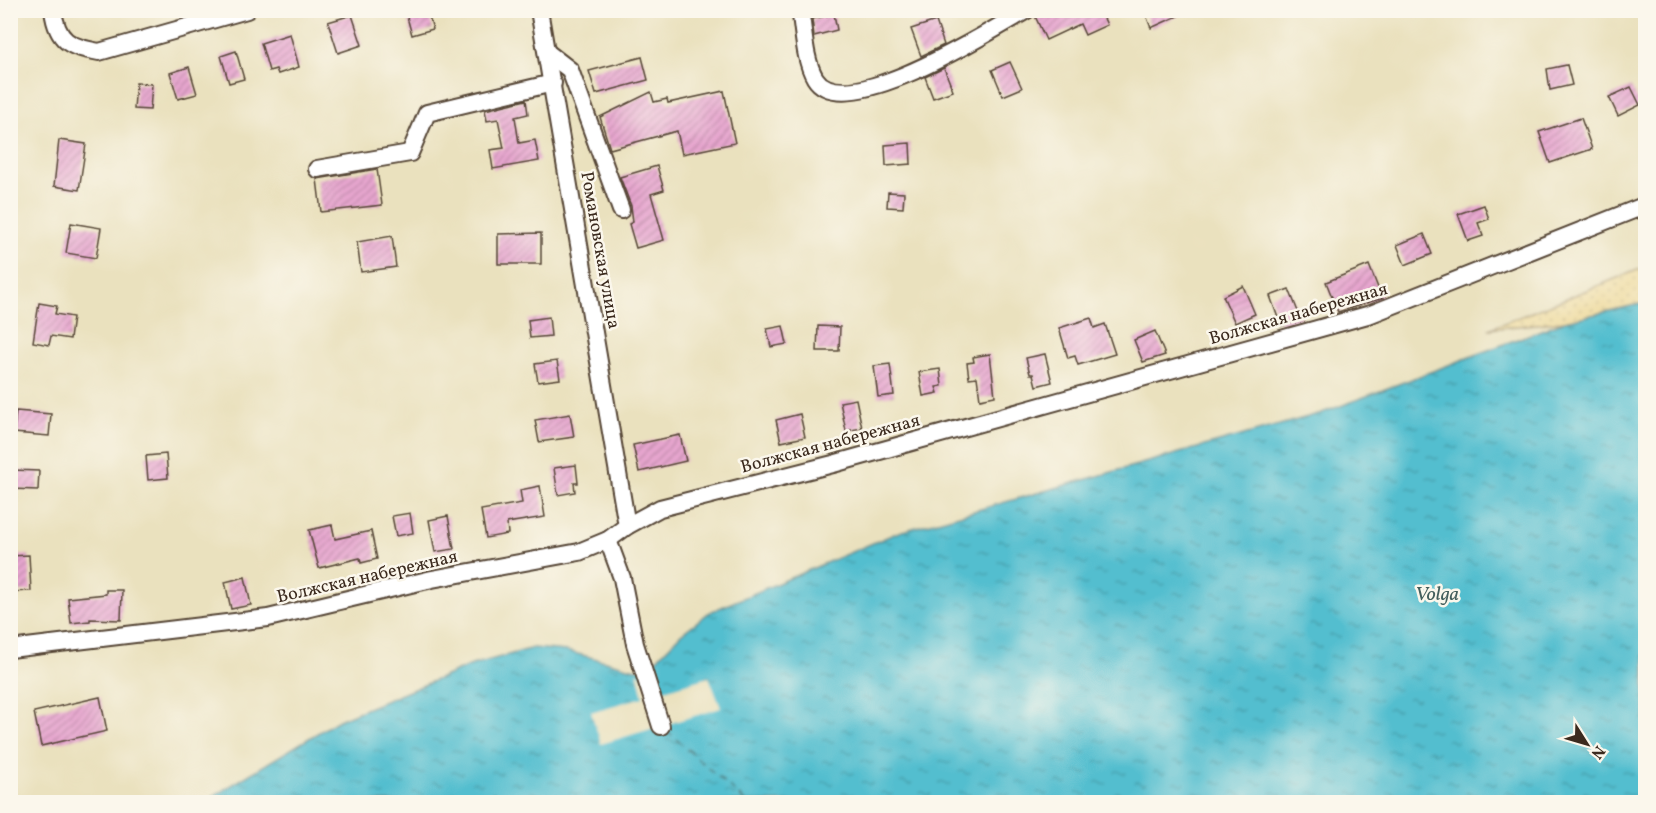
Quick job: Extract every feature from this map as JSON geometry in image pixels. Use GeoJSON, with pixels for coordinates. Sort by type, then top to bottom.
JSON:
{"type":"FeatureCollection","features":[{"type":"Feature","properties":{"kind":"street"},"geometry":{"type":"LineString","coordinates":[[53,10],[55,28],[66,40],[79,48],[99,52],[248,10]]}},
{"type":"Feature","properties":{"kind":"street","name":"Романовская улица"},"geometry":{"type":"LineString","coordinates":[[539,10],[606,396],[620,497],[627,525]]}},
{"type":"Feature","properties":{"kind":"street"},"geometry":{"type":"LineString","coordinates":[[800,10],[809,60],[816,79],[825,87],[836,91],[861,89],[889,82],[921,69],[1027,10]]}},
{"type":"Feature","properties":{"kind":"street"},"geometry":{"type":"LineString","coordinates":[[548,53],[570,70],[621,210]]}},
{"type":"Feature","properties":{"kind":"street"},"geometry":{"type":"LineString","coordinates":[[317,169],[410,153],[427,113],[554,88]]}},
{"type":"Feature","properties":{"kind":"street","name":"Волжская набережная"},"geometry":{"type":"LineString","coordinates":[[10,649],[268,618],[432,579],[579,552],[608,540],[627,525],[660,508],[833,464],[1371,314],[1646,205]]}},
{"type":"Feature","properties":{"kind":"street"},"geometry":{"type":"LineString","coordinates":[[608,540],[622,578],[635,644],[661,726]]}},
{"type":"Feature","properties":{"kind":"sand"},"geometry":{"type":"Polygon","coordinates":[[[1645,267],[1645,303],[1565,321],[1489,329],[1645,267]]]}},
{"type":"Feature","properties":{"kind":"water","name":"Volga"},"geometry":{"type":"Polygon","coordinates":[[[1645,303],[1645,802],[204,802],[339,720],[472,665],[533,648],[566,651],[636,669],[650,666],[681,634],[710,612],[899,532],[1322,413],[1565,321],[1645,303]]]}},
{"type":"Feature","properties":{"kind":"pier"},"geometry":{"type":"Polygon","coordinates":[[[637,671],[658,692],[709,677],[721,708],[601,744],[591,712],[643,697],[637,671]]]}},
{"type":"Feature","properties":{"kind":"building"},"geometry":{"type":"Polygon","coordinates":[[[405,10],[427,10],[433,29],[412,35],[405,10]]]}},
{"type":"Feature","properties":{"kind":"building"},"geometry":{"type":"Polygon","coordinates":[[[1046,10],[1109,10],[1102,14],[1107,25],[1085,35],[1080,24],[1046,40],[1035,16],[1046,10]]]}},
{"type":"Feature","properties":{"kind":"building"},"geometry":{"type":"Polygon","coordinates":[[[1144,10],[1191,10],[1151,28],[1144,10]]]}},
{"type":"Feature","properties":{"kind":"building"},"geometry":{"type":"Polygon","coordinates":[[[834,14],[837,30],[814,36],[812,19],[834,14]]]}},
{"type":"Feature","properties":{"kind":"building"},"geometry":{"type":"Polygon","coordinates":[[[352,15],[362,45],[338,53],[328,22],[352,15]]]}},
{"type":"Feature","properties":{"kind":"building"},"geometry":{"type":"Polygon","coordinates":[[[936,21],[944,45],[921,56],[911,29],[936,21]]]}},
{"type":"Feature","properties":{"kind":"building"},"geometry":{"type":"Polygon","coordinates":[[[290,34],[299,67],[278,74],[276,69],[269,71],[261,43],[290,34]]]}},
{"type":"Feature","properties":{"kind":"building"},"geometry":{"type":"Polygon","coordinates":[[[236,51],[244,79],[229,83],[221,56],[236,51]]]}},
{"type":"Feature","properties":{"kind":"building"},"geometry":{"type":"Polygon","coordinates":[[[642,57],[648,80],[596,94],[589,71],[642,57]]]}},
{"type":"Feature","properties":{"kind":"building"},"geometry":{"type":"Polygon","coordinates":[[[1010,62],[1022,88],[1003,96],[992,70],[1010,62]]]}},
{"type":"Feature","properties":{"kind":"building"},"geometry":{"type":"Polygon","coordinates":[[[1567,65],[1572,85],[1550,90],[1547,69],[1567,65]]]}},
{"type":"Feature","properties":{"kind":"building"},"geometry":{"type":"Polygon","coordinates":[[[189,67],[197,94],[178,99],[170,73],[189,67]]]}},
{"type":"Feature","properties":{"kind":"building"},"geometry":{"type":"Polygon","coordinates":[[[944,68],[953,91],[933,98],[925,77],[944,68]]]}},
{"type":"Feature","properties":{"kind":"building"},"geometry":{"type":"Polygon","coordinates":[[[136,83],[152,84],[150,110],[134,109],[136,83]]]}},
{"type":"Feature","properties":{"kind":"building"},"geometry":{"type":"Polygon","coordinates":[[[1631,87],[1640,105],[1618,116],[1609,97],[1631,87]]]}},
{"type":"Feature","properties":{"kind":"building"},"geometry":{"type":"Polygon","coordinates":[[[724,91],[735,143],[682,154],[677,131],[610,149],[600,117],[651,92],[654,102],[667,99],[668,103],[724,91]]]}},
{"type":"Feature","properties":{"kind":"building"},"geometry":{"type":"Polygon","coordinates":[[[526,100],[528,114],[515,117],[519,143],[535,140],[539,161],[493,169],[490,150],[504,148],[498,119],[487,121],[485,110],[526,100]]]}},
{"type":"Feature","properties":{"kind":"building"},"geometry":{"type":"Polygon","coordinates":[[[1581,118],[1592,149],[1550,163],[1539,132],[1581,118]]]}},
{"type":"Feature","properties":{"kind":"building"},"geometry":{"type":"Polygon","coordinates":[[[59,140],[86,144],[79,190],[54,186],[59,140]]]}},
{"type":"Feature","properties":{"kind":"building"},"geometry":{"type":"Polygon","coordinates":[[[910,143],[911,164],[886,166],[885,145],[910,143]]]}},
{"type":"Feature","properties":{"kind":"building"},"geometry":{"type":"Polygon","coordinates":[[[657,166],[664,190],[651,194],[664,240],[636,248],[629,224],[633,222],[631,206],[620,177],[657,166]]]}},
{"type":"Feature","properties":{"kind":"building"},"geometry":{"type":"Polygon","coordinates":[[[377,169],[382,205],[321,212],[317,179],[377,169]]]}},
{"type":"Feature","properties":{"kind":"building"},"geometry":{"type":"Polygon","coordinates":[[[888,192],[904,193],[903,208],[887,207],[888,192]]]}},
{"type":"Feature","properties":{"kind":"building"},"geometry":{"type":"Polygon","coordinates":[[[1484,205],[1489,219],[1478,223],[1483,236],[1468,241],[1458,214],[1484,205]]]}},
{"type":"Feature","properties":{"kind":"building"},"geometry":{"type":"Polygon","coordinates":[[[71,223],[101,228],[96,258],[66,253],[71,223]]]}},
{"type":"Feature","properties":{"kind":"building"},"geometry":{"type":"Polygon","coordinates":[[[541,233],[541,264],[498,264],[498,234],[541,233]]]}},
{"type":"Feature","properties":{"kind":"building"},"geometry":{"type":"Polygon","coordinates":[[[1424,234],[1432,254],[1405,265],[1397,245],[1424,234]]]}},
{"type":"Feature","properties":{"kind":"building"},"geometry":{"type":"Polygon","coordinates":[[[392,236],[396,267],[361,272],[357,242],[392,236]]]}},
{"type":"Feature","properties":{"kind":"building"},"geometry":{"type":"Polygon","coordinates":[[[1369,265],[1382,298],[1338,312],[1326,282],[1369,265]]]}},
{"type":"Feature","properties":{"kind":"building"},"geometry":{"type":"Polygon","coordinates":[[[1243,286],[1255,314],[1235,323],[1223,296],[1243,286]]]}},
{"type":"Feature","properties":{"kind":"building"},"geometry":{"type":"Polygon","coordinates":[[[1289,289],[1301,319],[1281,326],[1270,296],[1289,289]]]}},
{"type":"Feature","properties":{"kind":"building"},"geometry":{"type":"Polygon","coordinates":[[[39,303],[57,306],[55,314],[73,317],[70,339],[51,336],[49,345],[33,342],[39,303]]]}},
{"type":"Feature","properties":{"kind":"building"},"geometry":{"type":"Polygon","coordinates":[[[549,317],[551,336],[530,338],[528,320],[549,317]]]}},
{"type":"Feature","properties":{"kind":"building"},"geometry":{"type":"Polygon","coordinates":[[[1091,318],[1094,328],[1105,324],[1115,354],[1078,365],[1075,356],[1068,358],[1059,328],[1091,318]]]}},
{"type":"Feature","properties":{"kind":"building"},"geometry":{"type":"Polygon","coordinates":[[[783,326],[787,344],[771,347],[767,329],[783,326]]]}},
{"type":"Feature","properties":{"kind":"building"},"geometry":{"type":"Polygon","coordinates":[[[818,326],[840,327],[839,351],[817,351],[818,326]]]}},
{"type":"Feature","properties":{"kind":"building"},"geometry":{"type":"Polygon","coordinates":[[[1155,331],[1165,355],[1143,362],[1134,340],[1155,331]]]}},
{"type":"Feature","properties":{"kind":"building"},"geometry":{"type":"Polygon","coordinates":[[[990,354],[995,396],[980,399],[977,377],[969,378],[967,363],[974,362],[973,357],[990,354]]]}},
{"type":"Feature","properties":{"kind":"building"},"geometry":{"type":"Polygon","coordinates":[[[1045,354],[1052,382],[1036,386],[1026,358],[1045,354]]]}},
{"type":"Feature","properties":{"kind":"building"},"geometry":{"type":"Polygon","coordinates":[[[557,361],[560,379],[538,382],[535,364],[557,361]]]}},
{"type":"Feature","properties":{"kind":"building"},"geometry":{"type":"Polygon","coordinates":[[[890,364],[894,395],[878,397],[874,366],[890,364]]]}},
{"type":"Feature","properties":{"kind":"building"},"geometry":{"type":"Polygon","coordinates":[[[940,369],[942,386],[936,387],[938,393],[923,396],[919,372],[940,369]]]}},
{"type":"Feature","properties":{"kind":"building"},"geometry":{"type":"Polygon","coordinates":[[[856,399],[862,428],[846,431],[840,402],[856,399]]]}},
{"type":"Feature","properties":{"kind":"building"},"geometry":{"type":"Polygon","coordinates":[[[16,411],[51,414],[49,436],[14,433],[16,411]]]}},
{"type":"Feature","properties":{"kind":"building"},"geometry":{"type":"Polygon","coordinates":[[[570,414],[574,437],[539,442],[535,420],[570,414]]]}},
{"type":"Feature","properties":{"kind":"building"},"geometry":{"type":"Polygon","coordinates":[[[800,414],[805,437],[781,442],[776,420],[800,414]]]}},
{"type":"Feature","properties":{"kind":"building"},"geometry":{"type":"Polygon","coordinates":[[[680,435],[686,461],[639,472],[633,445],[680,435]]]}},
{"type":"Feature","properties":{"kind":"building"},"geometry":{"type":"Polygon","coordinates":[[[166,454],[168,478],[148,480],[146,456],[166,454]]]}},
{"type":"Feature","properties":{"kind":"building"},"geometry":{"type":"Polygon","coordinates":[[[576,465],[578,483],[574,483],[575,492],[558,495],[554,468],[576,465]]]}},
{"type":"Feature","properties":{"kind":"building"},"geometry":{"type":"Polygon","coordinates":[[[12,470],[39,471],[38,490],[11,489],[12,470]]]}},
{"type":"Feature","properties":{"kind":"building"},"geometry":{"type":"Polygon","coordinates":[[[540,486],[545,517],[507,523],[508,534],[486,538],[481,510],[522,503],[520,490],[540,486]]]}},
{"type":"Feature","properties":{"kind":"building"},"geometry":{"type":"Polygon","coordinates":[[[410,513],[413,533],[396,536],[392,516],[410,513]]]}},
{"type":"Feature","properties":{"kind":"building"},"geometry":{"type":"Polygon","coordinates":[[[448,516],[454,549],[435,552],[429,520],[448,516]]]}},
{"type":"Feature","properties":{"kind":"building"},"geometry":{"type":"Polygon","coordinates":[[[332,525],[335,539],[371,531],[377,559],[361,563],[360,558],[319,568],[309,530],[332,525]]]}},
{"type":"Feature","properties":{"kind":"building"},"geometry":{"type":"Polygon","coordinates":[[[29,555],[31,591],[10,592],[10,556],[29,555]]]}},
{"type":"Feature","properties":{"kind":"building"},"geometry":{"type":"Polygon","coordinates":[[[245,577],[251,605],[231,609],[225,582],[245,577]]]}},
{"type":"Feature","properties":{"kind":"building"},"geometry":{"type":"Polygon","coordinates":[[[106,590],[122,590],[121,620],[90,619],[90,621],[71,623],[68,598],[106,594],[106,590]]]}},
{"type":"Feature","properties":{"kind":"building"},"geometry":{"type":"Polygon","coordinates":[[[100,697],[107,731],[41,746],[34,712],[100,697]]]}},
{"type":"Feature","properties":{"kind":"ferry route"},"geometry":{"type":"LineString","coordinates":[[666,730],[746,802]]}}]}
